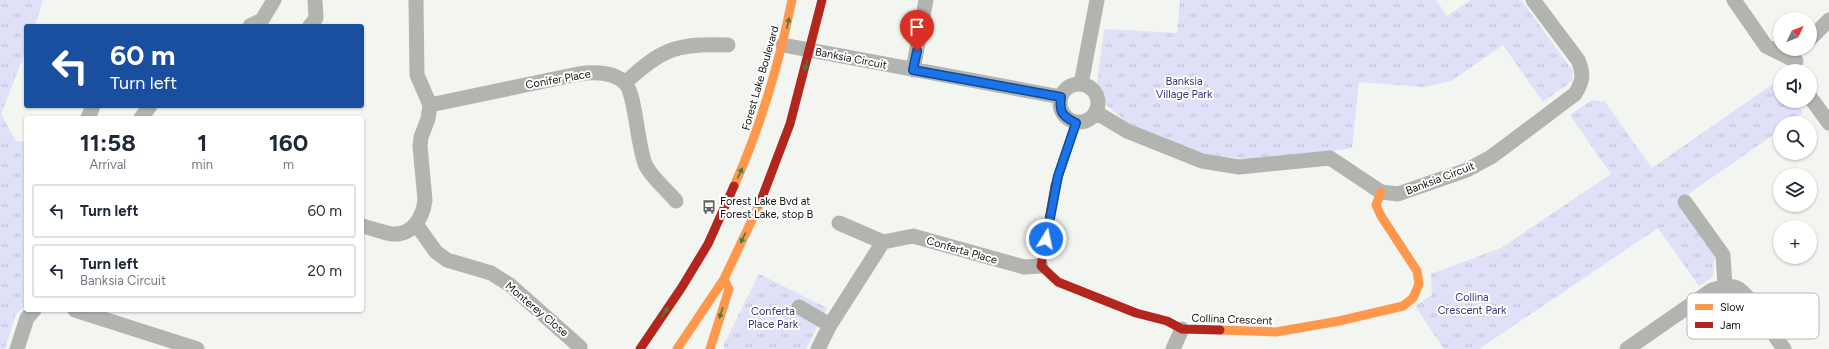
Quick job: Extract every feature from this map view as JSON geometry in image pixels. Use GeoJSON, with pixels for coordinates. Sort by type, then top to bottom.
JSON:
{"type":"FeatureCollection","features":[{"type":"Feature","properties":{"kind":"main road","name":"Forest Lake Boulevard"},"geometry":{"type":"LineString","coordinates":[[645,347],[708,244],[760,127],[783,45],[792,0]]}},
{"type":"Feature","properties":{"kind":"main road"},"geometry":{"type":"LineString","coordinates":[[677,349],[724,279],[760,203],[790,124],[822,0]]}},
{"type":"Feature","properties":{"kind":"main road"},"geometry":{"type":"LineString","coordinates":[[1041,266],[1056,186],[1076,123]]}},
{"type":"Feature","properties":{"kind":"main road","name":"Collina Crescent"},"geometry":{"type":"LineString","coordinates":[[1041,266],[1058,282],[1136,313],[1167,321],[1182,329],[1276,332],[1339,321],[1403,306],[1413,298],[1419,284],[1417,271],[1381,216],[1376,204],[1380,192]]}},
{"type":"Feature","properties":{"kind":"main road"},"geometry":{"type":"LineString","coordinates":[[710,349],[729,288],[724,279]]}},
{"type":"Feature","properties":{"kind":"street"},"geometry":{"type":"LineString","coordinates":[[261,24],[274,0]]}},
{"type":"Feature","properties":{"kind":"street"},"geometry":{"type":"LineString","coordinates":[[312,24],[316,18],[315,0]]}},
{"type":"Feature","properties":{"kind":"street"},"geometry":{"type":"LineString","coordinates":[[364,226],[394,234],[406,232],[416,224],[421,217],[424,208],[420,146],[421,137],[428,119],[430,105],[417,75],[416,0]]}},
{"type":"Feature","properties":{"kind":"street"},"geometry":{"type":"LineString","coordinates":[[913,70],[926,0]]}},
{"type":"Feature","properties":{"kind":"street"},"geometry":{"type":"LineString","coordinates":[[1081,84],[1097,0]]}},
{"type":"Feature","properties":{"kind":"street","name":"Banksia Circuit"},"geometry":{"type":"LineString","coordinates":[[1380,192],[1398,194],[1467,170],[1491,157],[1575,94],[1582,84],[1582,71],[1578,60],[1533,0]]}},
{"type":"Feature","properties":{"kind":"street"},"geometry":{"type":"LineString","coordinates":[[1734,0],[1766,46],[1798,60]]}},
{"type":"Feature","properties":{"kind":"street"},"geometry":{"type":"LineString","coordinates":[[1817,32],[1829,20]]}},
{"type":"Feature","properties":{"kind":"street"},"geometry":{"type":"LineString","coordinates":[[676,201],[653,176],[646,165],[641,149],[631,97],[625,83],[638,71],[660,55],[682,46],[728,44]]}},
{"type":"Feature","properties":{"kind":"street","name":"Banksia Circuit"},"geometry":{"type":"LineString","coordinates":[[783,45],[1061,97]]}},
{"type":"Feature","properties":{"kind":"street","name":"Conifer Place"},"geometry":{"type":"LineString","coordinates":[[430,105],[591,72],[615,76],[625,83]]}},
{"type":"Feature","properties":{"kind":"street"},"geometry":{"type":"LineString","coordinates":[[1081,84],[1091,87],[1097,95],[1099,105],[1097,113],[1089,121],[1076,123],[1065,117],[1060,108],[1061,97],[1069,86],[1081,84]]}},
{"type":"Feature","properties":{"kind":"street"},"geometry":{"type":"LineString","coordinates":[[1817,107],[1829,124]]}},
{"type":"Feature","properties":{"kind":"street"},"geometry":{"type":"LineString","coordinates":[[1097,113],[1128,131],[1202,161],[1239,167],[1330,158],[1380,192]]}},
{"type":"Feature","properties":{"kind":"street"},"geometry":{"type":"LineString","coordinates":[[1685,202],[1723,255],[1725,286]]}},
{"type":"Feature","properties":{"kind":"street"},"geometry":{"type":"LineString","coordinates":[[818,349],[830,325],[883,242],[839,223]]}},
{"type":"Feature","properties":{"kind":"street","name":"Monterey Close"},"geometry":{"type":"LineString","coordinates":[[416,224],[436,252],[447,260],[491,273],[510,284],[580,346]]}},
{"type":"Feature","properties":{"kind":"street","name":"Conferta Place"},"geometry":{"type":"LineString","coordinates":[[883,242],[913,236],[1024,267],[1041,266]]}},
{"type":"Feature","properties":{"kind":"street"},"geometry":{"type":"LineString","coordinates":[[1708,293],[1725,286],[1738,289],[1742,293]]}},
{"type":"Feature","properties":{"kind":"street"},"geometry":{"type":"LineString","coordinates":[[799,307],[830,325]]}},
{"type":"Feature","properties":{"kind":"street"},"geometry":{"type":"LineString","coordinates":[[1627,349],[1687,307]]}},
{"type":"Feature","properties":{"kind":"street"},"geometry":{"type":"LineString","coordinates":[[17,349],[27,318],[32,312]]}},
{"type":"Feature","properties":{"kind":"street"},"geometry":{"type":"LineString","coordinates":[[81,312],[197,349]]}},
{"type":"Feature","properties":{"kind":"street"},"geometry":{"type":"LineString","coordinates":[[1173,349],[1182,329]]}},
{"type":"Feature","properties":{"kind":"street"},"geometry":{"type":"LineString","coordinates":[[1777,339],[1784,349]]}},
{"type":"Feature","properties":{"kind":"green space"},"geometry":{"type":"Polygon","coordinates":[[[0,0],[43,0],[36,24],[24,24],[24,55],[1,114],[16,141],[24,142],[24,307],[16,314],[5,349],[0,349],[0,0]]]}},
{"type":"Feature","properties":{"kind":"green space","name":"Banksia Village Park"},"geometry":{"type":"Polygon","coordinates":[[[1180,0],[1436,0],[1447,16],[1471,0],[1521,0],[1573,71],[1572,81],[1543,102],[1503,45],[1451,81],[1424,87],[1359,82],[1352,148],[1264,161],[1202,154],[1129,124],[1107,106],[1097,82],[1104,29],[1177,33],[1180,0]]]}},
{"type":"Feature","properties":{"kind":"green space","name":"Collina Crescent Park"},"geometry":{"type":"Polygon","coordinates":[[[1773,84],[1773,108],[1800,108],[1803,113],[1799,116],[1773,116],[1773,135],[1677,202],[1715,255],[1713,277],[1699,286],[1658,228],[1479,349],[1444,349],[1415,306],[1432,295],[1431,274],[1501,248],[1611,174],[1570,115],[1592,100],[1605,102],[1652,168],[1773,84]]]}},
{"type":"Feature","properties":{"kind":"green space","name":"Conferta Place Park"},"geometry":{"type":"Polygon","coordinates":[[[759,274],[827,308],[806,349],[724,349],[724,344],[759,274]]]}},
{"type":"Feature","properties":{"kind":"traffic: slow"},"geometry":{"type":"LineString","coordinates":[[734,186],[761,118],[775,71],[792,0]]}},
{"type":"Feature","properties":{"kind":"traffic: slow"},"geometry":{"type":"LineString","coordinates":[[1220,330],[1276,332],[1339,321],[1403,306],[1413,298],[1419,284],[1417,271],[1381,216],[1376,205],[1381,192]]}},
{"type":"Feature","properties":{"kind":"traffic: slow"},"geometry":{"type":"LineString","coordinates":[[677,349],[724,279],[760,203]]}},
{"type":"Feature","properties":{"kind":"traffic: slow"},"geometry":{"type":"LineString","coordinates":[[710,349],[729,289],[725,281]]}},
{"type":"Feature","properties":{"kind":"traffic: jam"},"geometry":{"type":"LineString","coordinates":[[760,203],[790,124],[822,0]]}},
{"type":"Feature","properties":{"kind":"traffic: jam"},"geometry":{"type":"LineString","coordinates":[[1076,123],[1055,186],[1041,266],[1058,282],[1136,313],[1167,321],[1182,329],[1220,330]]}},
{"type":"Feature","properties":{"kind":"traffic: jam"},"geometry":{"type":"LineString","coordinates":[[640,349],[682,287],[708,244],[734,186]]}},
{"type":"Feature","properties":{"kind":"place","name":"Forest Lake Bvd at Forest Lake, stop B"},"geometry":{"type":"Point","coordinates":[709,207]}},
{"type":"Feature","properties":{"kind":"route"},"geometry":{"type":"LineString","coordinates":[[917,51],[913,70],[1061,97],[1060,108],[1065,117],[1076,123],[1058,176],[1046,239]]}}]}
